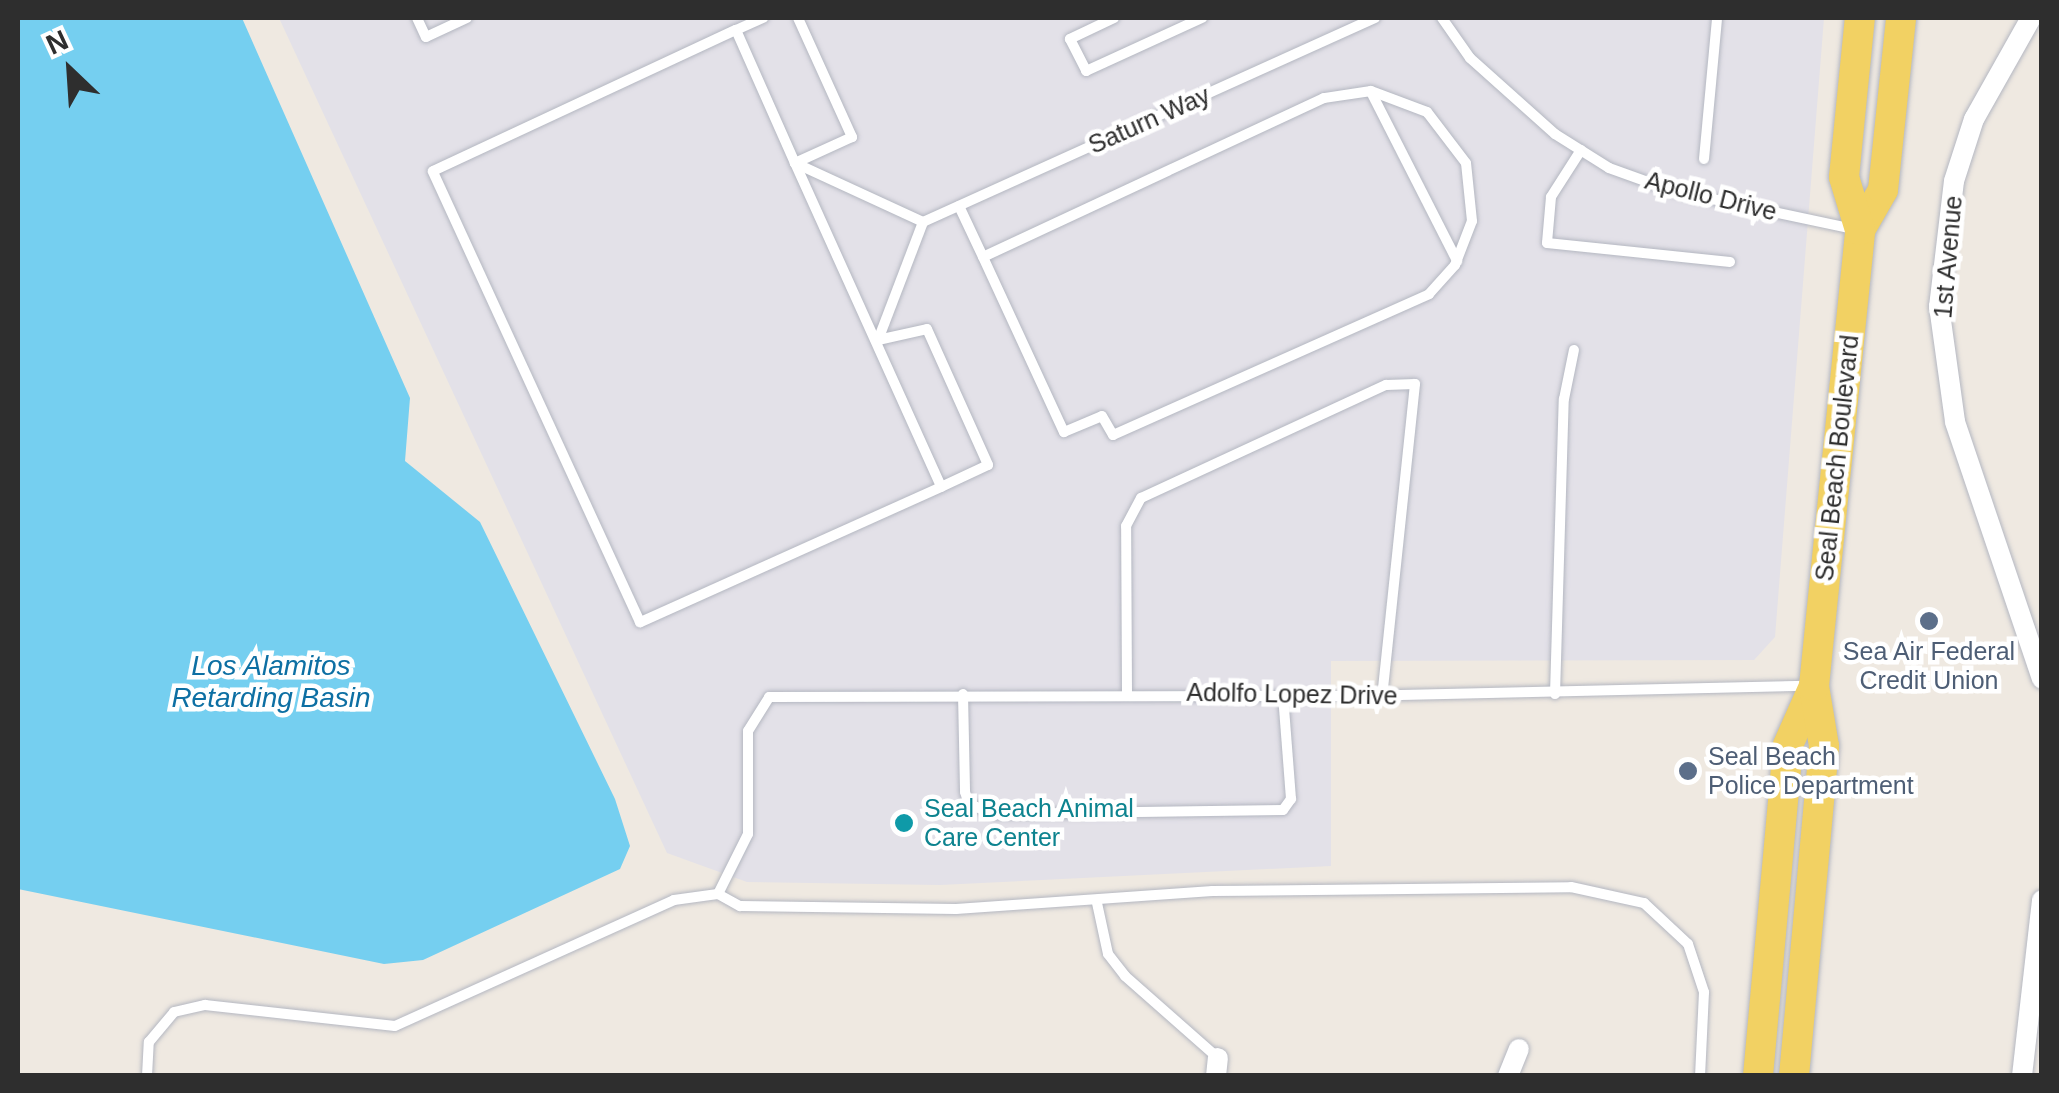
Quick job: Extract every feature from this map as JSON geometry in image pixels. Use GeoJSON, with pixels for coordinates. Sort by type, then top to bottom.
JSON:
{"type":"FeatureCollection","features":[{"type":"Feature","properties":{"kind":"main road","name":"Seal Beach Boulevard"},"geometry":{"type":"LineString","coordinates":[[1794,1076],[1824,746],[1814,686],[1860,230],[1844,177],[1860,18]]}},
{"type":"Feature","properties":{"kind":"main road","name":"Seal Beach Boulevard"},"geometry":{"type":"LineString","coordinates":[[1860,230],[1883,190],[1901,18]]}},
{"type":"Feature","properties":{"kind":"main road","name":"Seal Beach Boulevard"},"geometry":{"type":"LineString","coordinates":[[1758,1076],[1788,745],[1814,686]]}},
{"type":"Feature","properties":{"kind":"street","name":"1st Avenue"},"geometry":{"type":"LineString","coordinates":[[2030,18],[1974,119],[1954,181],[1938,306],[1955,422],[2042,678]]}},
{"type":"Feature","properties":{"kind":"street"},"geometry":{"type":"LineString","coordinates":[[2022,1076],[2042,900]]}},
{"type":"Feature","properties":{"kind":"street"},"geometry":{"type":"LineString","coordinates":[[1508,1076],[1519,1050]]}},
{"type":"Feature","properties":{"kind":"lane"},"geometry":{"type":"LineString","coordinates":[[416,18],[426,37],[467,18]]}},
{"type":"Feature","properties":{"kind":"lane"},"geometry":{"type":"LineString","coordinates":[[763,18],[433,172],[640,622],[988,465],[926,329],[878,340]]}},
{"type":"Feature","properties":{"kind":"lane"},"geometry":{"type":"LineString","coordinates":[[795,163],[852,137],[798,18]]}},
{"type":"Feature","properties":{"kind":"lane"},"geometry":{"type":"LineString","coordinates":[[1114,18],[1070,39],[1086,72],[1202,18]]}},
{"type":"Feature","properties":{"kind":"lane","name":"Saturn Way"},"geometry":{"type":"LineString","coordinates":[[923,222],[1375,18]]}},
{"type":"Feature","properties":{"kind":"lane","name":"Apollo Drive"},"geometry":{"type":"LineString","coordinates":[[1442,18],[1470,58],[1581,150],[1670,190],[1860,230]]}},
{"type":"Feature","properties":{"kind":"lane"},"geometry":{"type":"LineString","coordinates":[[1704,159],[1717,18]]}},
{"type":"Feature","properties":{"kind":"lane"},"geometry":{"type":"LineString","coordinates":[[736,30],[941,487]]}},
{"type":"Feature","properties":{"kind":"lane"},"geometry":{"type":"LineString","coordinates":[[959,206],[982,257],[1064,432],[1102,416],[1113,435],[1430,294],[1456,261],[1472,221],[1466,163],[1427,112],[1371,91],[1324,98],[982,257]]}},
{"type":"Feature","properties":{"kind":"lane"},"geometry":{"type":"LineString","coordinates":[[1371,91],[1456,261]]}},
{"type":"Feature","properties":{"kind":"lane"},"geometry":{"type":"LineString","coordinates":[[1581,150],[1551,197],[1547,242],[1730,262]]}},
{"type":"Feature","properties":{"kind":"lane"},"geometry":{"type":"LineString","coordinates":[[795,163],[923,222],[878,340]]}},
{"type":"Feature","properties":{"kind":"lane"},"geometry":{"type":"LineString","coordinates":[[1556,694],[1564,399],[1574,350]]}},
{"type":"Feature","properties":{"kind":"lane"},"geometry":{"type":"LineString","coordinates":[[1127,692],[1126,526],[1141,498],[1386,385],[1414,384],[1382,696]]}},
{"type":"Feature","properties":{"kind":"lane","name":"Adolfo Lopez Drive"},"geometry":{"type":"LineString","coordinates":[[718,894],[748,834],[748,731],[770,697],[1127,692],[1382,696],[1814,686]]}},
{"type":"Feature","properties":{"kind":"lane"},"geometry":{"type":"LineString","coordinates":[[963,694],[969,804],[994,814],[1283,810],[1291,799],[1283,695]]}},
{"type":"Feature","properties":{"kind":"lane"},"geometry":{"type":"LineString","coordinates":[[147,1076],[148,1042],[174,1012],[204,1005],[395,1026],[674,900],[718,894],[740,906],[794,909],[1097,903],[1288,890],[1571,887],[1626,896],[1675,928],[1699,970],[1700,1076]]}},
{"type":"Feature","properties":{"kind":"lane"},"geometry":{"type":"LineString","coordinates":[[1097,903],[1108,954],[1125,976],[1217,1067]]}},
{"type":"Feature","properties":{"kind":"shaded area"},"geometry":{"type":"Polygon","coordinates":[[[279,18],[1824,18],[1775,637],[1754,660],[1331,661],[1331,866],[940,885],[747,882],[667,853],[279,18]]]}},
{"type":"Feature","properties":{"kind":"water","name":"Los Alamitos Retarding Basin"},"geometry":{"type":"Polygon","coordinates":[[[18,18],[242,18],[410,398],[405,461],[480,522],[615,799],[630,846],[620,869],[423,960],[384,964],[18,889],[18,18]]]}},
{"type":"Feature","properties":{"kind":"place","name":"Sea Air Federal Credit Union"},"geometry":{"type":"Point","coordinates":[1929,621]}},
{"type":"Feature","properties":{"kind":"place","name":"Seal Beach Police Department"},"geometry":{"type":"Point","coordinates":[1688,771]}},
{"type":"Feature","properties":{"kind":"place","name":"Seal Beach Animal Care Center"},"geometry":{"type":"Point","coordinates":[904,823]}}]}
